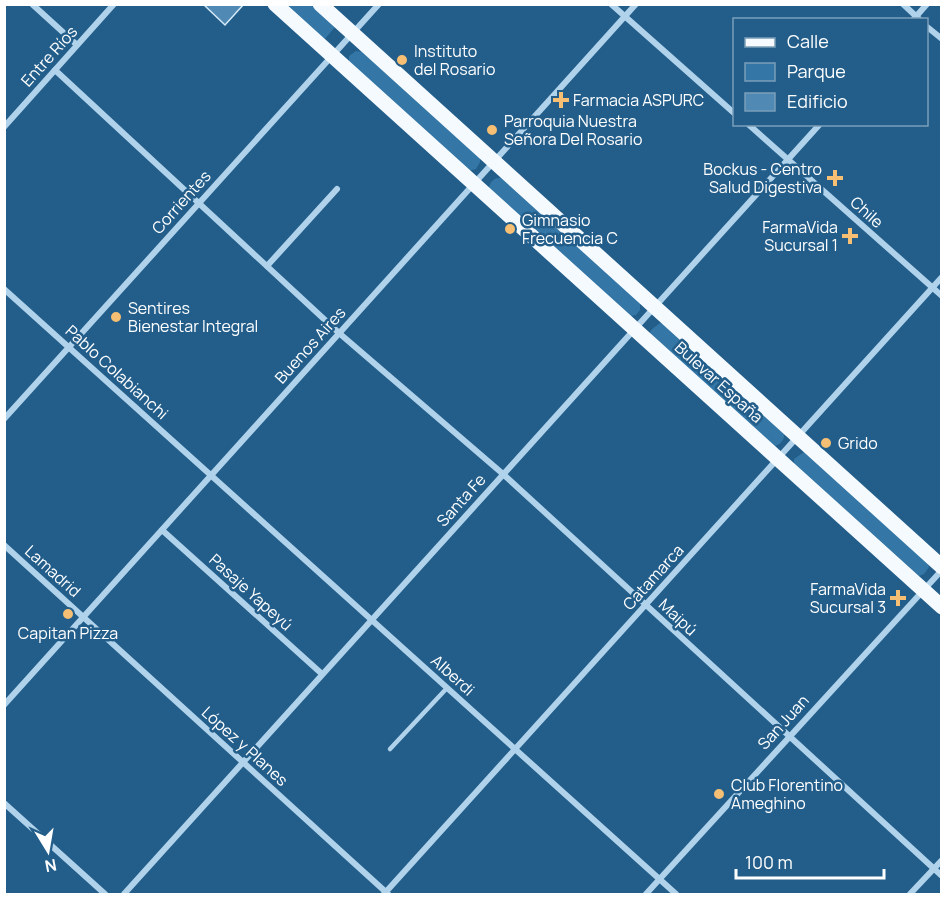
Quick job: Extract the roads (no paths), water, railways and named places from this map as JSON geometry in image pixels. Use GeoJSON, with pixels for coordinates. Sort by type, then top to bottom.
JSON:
{"type":"FeatureCollection","features":[{"type":"Feature","properties":{"kind":"main road","name":"Bulevar España"},"geometry":{"type":"LineString","coordinates":[[275,4],[942,607]]}},
{"type":"Feature","properties":{"kind":"main road","name":"Bulevar España"},"geometry":{"type":"LineString","coordinates":[[320,4],[942,568]]}},
{"type":"Feature","properties":{"kind":"street"},"geometry":{"type":"LineString","coordinates":[[32,4],[77,45]]}},
{"type":"Feature","properties":{"kind":"street","name":"Entre Ríos"},"geometry":{"type":"LineString","coordinates":[[4,127],[114,4]]}},
{"type":"Feature","properties":{"kind":"street","name":"Corrientes"},"geometry":{"type":"LineString","coordinates":[[4,419],[379,4]]}},
{"type":"Feature","properties":{"kind":"street"},"geometry":{"type":"LineString","coordinates":[[611,4],[733,111]]}},
{"type":"Feature","properties":{"kind":"street","name":"Buenos Aires"},"geometry":{"type":"LineString","coordinates":[[4,705],[636,4]]}},
{"type":"Feature","properties":{"kind":"street"},"geometry":{"type":"LineString","coordinates":[[903,4],[916,18],[927,4]]}},
{"type":"Feature","properties":{"kind":"street"},"geometry":{"type":"LineString","coordinates":[[928,27],[942,39]]}},
{"type":"Feature","properties":{"kind":"street","name":"Maipú"},"geometry":{"type":"LineString","coordinates":[[55,70],[339,333],[503,474],[942,876]]}},
{"type":"Feature","properties":{"kind":"street","name":"Chile"},"geometry":{"type":"LineString","coordinates":[[750,126],[942,296]]}},
{"type":"Feature","properties":{"kind":"street","name":"Santa Fe"},"geometry":{"type":"LineString","coordinates":[[124,894],[818,126]]}},
{"type":"Feature","properties":{"kind":"street"},"geometry":{"type":"LineString","coordinates":[[267,266],[337,189]]}},
{"type":"Feature","properties":{"kind":"street","name":"Catamarca"},"geometry":{"type":"LineString","coordinates":[[386,894],[942,277]]}},
{"type":"Feature","properties":{"kind":"street","name":"Pablo Colabianchi"},"geometry":{"type":"LineString","coordinates":[[4,289],[212,475]]}},
{"type":"Feature","properties":{"kind":"street","name":"Alberdi"},"geometry":{"type":"LineString","coordinates":[[212,475],[676,894]]}},
{"type":"Feature","properties":{"kind":"street","name":"Pasaje Yapeyú"},"geometry":{"type":"LineString","coordinates":[[162,530],[322,674]]}},
{"type":"Feature","properties":{"kind":"street","name":"Lamadrid"},"geometry":{"type":"LineString","coordinates":[[4,545],[84,617]]}},
{"type":"Feature","properties":{"kind":"street","name":"San Juan"},"geometry":{"type":"LineString","coordinates":[[646,894],[942,568]]}},
{"type":"Feature","properties":{"kind":"street","name":"López y Planes"},"geometry":{"type":"LineString","coordinates":[[84,617],[386,894]]}},
{"type":"Feature","properties":{"kind":"street"},"geometry":{"type":"LineString","coordinates":[[4,803],[105,894]]}},
{"type":"Feature","properties":{"kind":"street"},"geometry":{"type":"LineString","coordinates":[[910,894],[942,860]]}},
{"type":"Feature","properties":{"kind":"lane"},"geometry":{"type":"LineString","coordinates":[[390,749],[447,688]]}},
{"type":"Feature","properties":{"kind":"place","name":"Instituto del Rosario"},"geometry":{"type":"Point","coordinates":[402,60]}},
{"type":"Feature","properties":{"kind":"place","name":"Farmacia ASPURC"},"geometry":{"type":"Point","coordinates":[561,100]}},
{"type":"Feature","properties":{"kind":"place","name":"Parroquia Nuestra Señora Del Rosario"},"geometry":{"type":"Point","coordinates":[492,130]}},
{"type":"Feature","properties":{"kind":"place","name":"Bockus - Centro Salud Digestiva"},"geometry":{"type":"Point","coordinates":[835,178]}},
{"type":"Feature","properties":{"kind":"place","name":"Gimnasio Frecuencia C"},"geometry":{"type":"Point","coordinates":[510,229]}},
{"type":"Feature","properties":{"kind":"place","name":"FarmaVida Sucursal 1"},"geometry":{"type":"Point","coordinates":[850,236]}},
{"type":"Feature","properties":{"kind":"place","name":"Sentires Bienestar Integral"},"geometry":{"type":"Point","coordinates":[116,317]}},
{"type":"Feature","properties":{"kind":"place","name":"Grido"},"geometry":{"type":"Point","coordinates":[826,443]}},
{"type":"Feature","properties":{"kind":"place","name":"FarmaVida Sucursal 3"},"geometry":{"type":"Point","coordinates":[898,598]}},
{"type":"Feature","properties":{"kind":"place","name":"Capitan Pizza"},"geometry":{"type":"Point","coordinates":[68,614]}},
{"type":"Feature","properties":{"kind":"place","name":"Club Florentino Ameghino"},"geometry":{"type":"Point","coordinates":[719,794]}}]}
